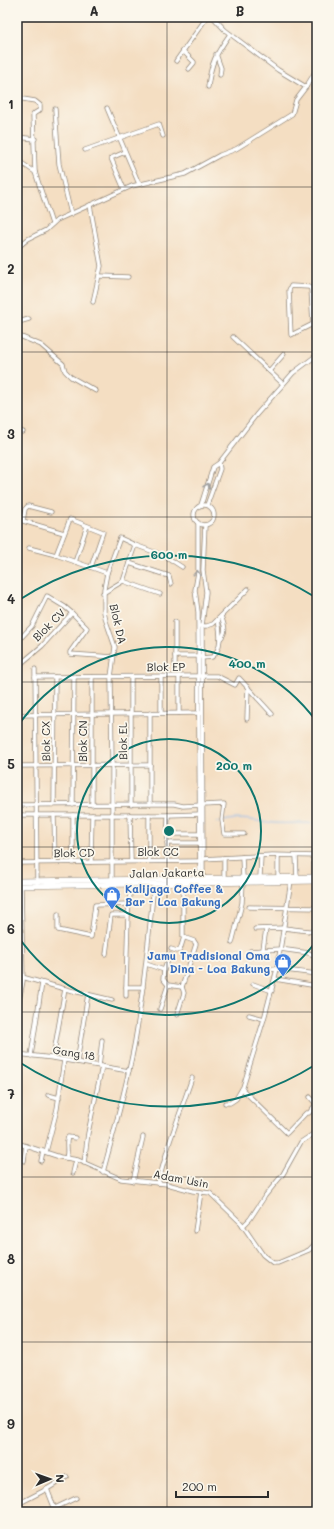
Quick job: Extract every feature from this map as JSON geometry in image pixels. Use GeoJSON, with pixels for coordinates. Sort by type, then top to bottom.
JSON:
{"type":"FeatureCollection","features":[{"type":"Feature","properties":{"kind":"main road","name":"Jalan Jakarta"},"geometry":{"type":"LineString","coordinates":[[18,885],[37,883],[243,880],[278,877],[316,879]]}},
{"type":"Feature","properties":{"kind":"main road","name":"Jalan Jakarta"},"geometry":{"type":"LineString","coordinates":[[112,882],[154,884],[224,879],[291,881],[316,879]]}},
{"type":"Feature","properties":{"kind":"main road"},"geometry":{"type":"LineString","coordinates":[[118,1512],[131,1512]]}},
{"type":"Feature","properties":{"kind":"street"},"geometry":{"type":"LineString","coordinates":[[176,62],[206,17]]}},
{"type":"Feature","properties":{"kind":"street"},"geometry":{"type":"LineString","coordinates":[[213,17],[219,25],[230,34],[278,70],[306,87]]}},
{"type":"Feature","properties":{"kind":"street"},"geometry":{"type":"LineString","coordinates":[[208,87],[211,68],[216,54],[230,34]]}},
{"type":"Feature","properties":{"kind":"street"},"geometry":{"type":"LineString","coordinates":[[183,51],[194,62],[189,69]]}},
{"type":"Feature","properties":{"kind":"street"},"geometry":{"type":"LineString","coordinates":[[216,54],[221,68],[220,75]]}},
{"type":"Feature","properties":{"kind":"street"},"geometry":{"type":"LineString","coordinates":[[17,248],[28,239],[46,230],[52,224],[124,189],[139,184],[185,174],[223,153],[241,147],[292,114],[296,100],[311,80],[317,69]]}},
{"type":"Feature","properties":{"kind":"street"},"geometry":{"type":"LineString","coordinates":[[311,80],[317,81]]}},
{"type":"Feature","properties":{"kind":"street"},"geometry":{"type":"LineString","coordinates":[[17,98],[35,101],[40,105],[40,110],[34,114],[35,172],[52,224]]}},
{"type":"Feature","properties":{"kind":"street"},"geometry":{"type":"LineString","coordinates":[[106,108],[139,184]]}},
{"type":"Feature","properties":{"kind":"street"},"geometry":{"type":"LineString","coordinates":[[56,109],[59,164],[71,214]]}},
{"type":"Feature","properties":{"kind":"street"},"geometry":{"type":"LineString","coordinates":[[85,150],[159,124],[163,136]]}},
{"type":"Feature","properties":{"kind":"street"},"geometry":{"type":"LineString","coordinates":[[17,137],[35,139]]}},
{"type":"Feature","properties":{"kind":"street"},"geometry":{"type":"LineString","coordinates":[[124,189],[111,158],[125,152]]}},
{"type":"Feature","properties":{"kind":"street"},"geometry":{"type":"LineString","coordinates":[[17,160],[35,172]]}},
{"type":"Feature","properties":{"kind":"street"},"geometry":{"type":"LineString","coordinates":[[90,205],[100,263],[100,276],[93,302]]}},
{"type":"Feature","properties":{"kind":"street"},"geometry":{"type":"LineString","coordinates":[[100,276],[128,277]]}},
{"type":"Feature","properties":{"kind":"street"},"geometry":{"type":"LineString","coordinates":[[291,286],[308,287],[311,290],[315,323],[293,335],[290,334],[289,288],[291,286]]}},
{"type":"Feature","properties":{"kind":"street"},"geometry":{"type":"LineString","coordinates":[[17,320],[22,321],[29,319]]}},
{"type":"Feature","properties":{"kind":"street"},"geometry":{"type":"LineString","coordinates":[[17,335],[41,345],[63,364],[65,371],[71,377],[96,391]]}},
{"type":"Feature","properties":{"kind":"street"},"geometry":{"type":"LineString","coordinates":[[233,337],[283,384]]}},
{"type":"Feature","properties":{"kind":"street"},"geometry":{"type":"LineString","coordinates":[[269,371],[284,354]]}},
{"type":"Feature","properties":{"kind":"street"},"geometry":{"type":"LineString","coordinates":[[201,505],[213,467],[219,463],[256,415],[293,373],[317,355]]}},
{"type":"Feature","properties":{"kind":"street"},"geometry":{"type":"LineString","coordinates":[[17,431],[23,432]]}},
{"type":"Feature","properties":{"kind":"street"},"geometry":{"type":"LineString","coordinates":[[207,505],[220,469],[219,463]]}},
{"type":"Feature","properties":{"kind":"street"},"geometry":{"type":"LineString","coordinates":[[201,505],[207,505],[212,510],[214,516],[210,522],[205,525],[198,523],[194,518],[194,513],[197,507],[201,505]]}},
{"type":"Feature","properties":{"kind":"street"},"geometry":{"type":"LineString","coordinates":[[51,512],[28,506],[25,509],[24,521],[64,533]]}},
{"type":"Feature","properties":{"kind":"street"},"geometry":{"type":"LineString","coordinates":[[56,555],[70,519],[103,532],[91,566]]}},
{"type":"Feature","properties":{"kind":"street"},"geometry":{"type":"LineString","coordinates":[[198,523],[198,572],[195,590],[200,626],[201,657],[202,881]]}},
{"type":"Feature","properties":{"kind":"street"},"geometry":{"type":"LineString","coordinates":[[200,626],[206,592],[203,570],[205,525]]}},
{"type":"Feature","properties":{"kind":"street"},"geometry":{"type":"LineString","coordinates":[[75,562],[87,526]]}},
{"type":"Feature","properties":{"kind":"street","name":"Blok DA"},"geometry":{"type":"LineString","coordinates":[[112,882],[111,677],[115,647],[105,617],[104,593],[107,573],[120,538],[135,545]]}},
{"type":"Feature","properties":{"kind":"street"},"geometry":{"type":"LineString","coordinates":[[104,593],[123,581],[135,545],[165,556],[182,568]]}},
{"type":"Feature","properties":{"kind":"street"},"geometry":{"type":"LineString","coordinates":[[28,548],[91,566],[107,573]]}},
{"type":"Feature","properties":{"kind":"street"},"geometry":{"type":"LineString","coordinates":[[129,562],[169,576],[171,584]]}},
{"type":"Feature","properties":{"kind":"street"},"geometry":{"type":"LineString","coordinates":[[123,581],[160,594]]}},
{"type":"Feature","properties":{"kind":"street"},"geometry":{"type":"LineString","coordinates":[[200,626],[210,625],[220,618],[248,589]]}},
{"type":"Feature","properties":{"kind":"street"},"geometry":{"type":"LineString","coordinates":[[17,642],[32,626],[47,596],[65,606],[72,613]]}},
{"type":"Feature","properties":{"kind":"street","name":"Blok CV"},"geometry":{"type":"LineString","coordinates":[[17,667],[42,646],[72,613],[87,627],[70,654],[113,656]]}},
{"type":"Feature","properties":{"kind":"street"},"geometry":{"type":"LineString","coordinates":[[175,656],[209,658],[214,655],[220,639],[226,630],[220,618]]}},
{"type":"Feature","properties":{"kind":"street"},"geometry":{"type":"LineString","coordinates":[[175,622],[175,665]]}},
{"type":"Feature","properties":{"kind":"street"},"geometry":{"type":"LineString","coordinates":[[35,669],[37,883]]}},
{"type":"Feature","properties":{"kind":"street","name":"Blok CX"},"geometry":{"type":"LineString","coordinates":[[54,805],[55,676]]}},
{"type":"Feature","properties":{"kind":"street"},"geometry":{"type":"LineString","coordinates":[[73,805],[74,676]]}},
{"type":"Feature","properties":{"kind":"street"},"geometry":{"type":"LineString","coordinates":[[161,676],[161,713]]}},
{"type":"Feature","properties":{"kind":"street"},"geometry":{"type":"LineString","coordinates":[[179,676],[179,713]]}},
{"type":"Feature","properties":{"kind":"street","name":"Blok EP"},"geometry":{"type":"LineString","coordinates":[[35,677],[217,676],[235,685],[239,678],[248,687]]}},
{"type":"Feature","properties":{"kind":"street","name":"Blok CN"},"geometry":{"type":"LineString","coordinates":[[92,677],[92,805]]}},
{"type":"Feature","properties":{"kind":"street","name":"Blok EL"},"geometry":{"type":"LineString","coordinates":[[131,677],[132,805]]}},
{"type":"Feature","properties":{"kind":"street"},"geometry":{"type":"LineString","coordinates":[[248,687],[272,714]]}},
{"type":"Feature","properties":{"kind":"street"},"geometry":{"type":"LineString","coordinates":[[247,719],[248,687]]}},
{"type":"Feature","properties":{"kind":"street"},"geometry":{"type":"LineString","coordinates":[[17,715],[201,713]]}},
{"type":"Feature","properties":{"kind":"street"},"geometry":{"type":"LineString","coordinates":[[150,714],[150,804]]}},
{"type":"Feature","properties":{"kind":"street"},"geometry":{"type":"LineString","coordinates":[[17,766],[150,765]]}},
{"type":"Feature","properties":{"kind":"street"},"geometry":{"type":"LineString","coordinates":[[17,863],[17,815],[92,815],[132,805],[150,804],[201,809]]}},
{"type":"Feature","properties":{"kind":"street"},"geometry":{"type":"LineString","coordinates":[[17,805],[92,805],[130,815],[168,816],[224,804],[222,823],[223,833],[225,835],[244,834]]}},
{"type":"Feature","properties":{"kind":"street"},"geometry":{"type":"LineString","coordinates":[[201,809],[200,843],[202,860]]}},
{"type":"Feature","properties":{"kind":"street"},"geometry":{"type":"LineString","coordinates":[[54,815],[54,862]]}},
{"type":"Feature","properties":{"kind":"street"},"geometry":{"type":"LineString","coordinates":[[73,815],[73,862]]}},
{"type":"Feature","properties":{"kind":"street"},"geometry":{"type":"LineString","coordinates":[[91,862],[92,815]]}},
{"type":"Feature","properties":{"kind":"street"},"geometry":{"type":"LineString","coordinates":[[130,815],[131,861]]}},
{"type":"Feature","properties":{"kind":"street"},"geometry":{"type":"LineString","coordinates":[[149,815],[149,861]]}},
{"type":"Feature","properties":{"kind":"street"},"geometry":{"type":"LineString","coordinates":[[167,861],[168,816]]}},
{"type":"Feature","properties":{"kind":"street"},"geometry":{"type":"LineString","coordinates":[[168,834],[200,834]]}},
{"type":"Feature","properties":{"kind":"street"},"geometry":{"type":"LineString","coordinates":[[167,843],[200,843]]}},
{"type":"Feature","properties":{"kind":"street","name":"Blok CC"},"geometry":{"type":"LineString","coordinates":[[112,861],[202,860],[272,855],[316,856]]}},
{"type":"Feature","properties":{"kind":"street"},"geometry":{"type":"LineString","coordinates":[[260,878],[261,856]]}},
{"type":"Feature","properties":{"kind":"street"},"geometry":{"type":"LineString","coordinates":[[278,856],[278,877]]}},
{"type":"Feature","properties":{"kind":"street"},"geometry":{"type":"LineString","coordinates":[[296,856],[297,878]]}},
{"type":"Feature","properties":{"kind":"street"},"geometry":{"type":"LineString","coordinates":[[316,856],[316,879]]}},
{"type":"Feature","properties":{"kind":"street"},"geometry":{"type":"LineString","coordinates":[[232,943],[242,903],[242,857]]}},
{"type":"Feature","properties":{"kind":"street"},"geometry":{"type":"LineString","coordinates":[[224,858],[224,879]]}},
{"type":"Feature","properties":{"kind":"street","name":"Blok CD"},"geometry":{"type":"LineString","coordinates":[[17,863],[112,861]]}},
{"type":"Feature","properties":{"kind":"street"},"geometry":{"type":"LineString","coordinates":[[225,1103],[230,1103],[236,1099],[242,1089],[264,1019],[275,979],[291,881]]}},
{"type":"Feature","properties":{"kind":"street"},"geometry":{"type":"LineString","coordinates":[[171,949],[177,951],[180,950],[184,937],[183,883]]}},
{"type":"Feature","properties":{"kind":"street"},"geometry":{"type":"LineString","coordinates":[[126,996],[128,904],[131,884]]}},
{"type":"Feature","properties":{"kind":"street"},"geometry":{"type":"LineString","coordinates":[[103,1172],[129,1071],[142,998],[154,884]]}},
{"type":"Feature","properties":{"kind":"street"},"geometry":{"type":"LineString","coordinates":[[17,1010],[22,978],[22,943],[18,885]]}},
{"type":"Feature","properties":{"kind":"street"},"geometry":{"type":"LineString","coordinates":[[58,914],[58,930],[91,937],[95,905],[128,904]]}},
{"type":"Feature","properties":{"kind":"street"},"geometry":{"type":"LineString","coordinates":[[249,908],[317,908]]}},
{"type":"Feature","properties":{"kind":"street"},"geometry":{"type":"LineString","coordinates":[[106,954],[111,915],[128,915]]}},
{"type":"Feature","properties":{"kind":"street"},"geometry":{"type":"LineString","coordinates":[[255,929],[284,928],[317,932]]}},
{"type":"Feature","properties":{"kind":"street"},"geometry":{"type":"LineString","coordinates":[[263,949],[266,929]]}},
{"type":"Feature","properties":{"kind":"street"},"geometry":{"type":"LineString","coordinates":[[177,1015],[184,993],[182,987],[196,944],[194,941],[184,937]]}},
{"type":"Feature","properties":{"kind":"street"},"geometry":{"type":"LineString","coordinates":[[17,943],[22,943]]}},
{"type":"Feature","properties":{"kind":"street"},"geometry":{"type":"LineString","coordinates":[[250,951],[280,949],[309,952],[317,957]]}},
{"type":"Feature","properties":{"kind":"street"},"geometry":{"type":"LineString","coordinates":[[170,955],[164,970],[163,979],[168,985],[182,987]]}},
{"type":"Feature","properties":{"kind":"street"},"geometry":{"type":"LineString","coordinates":[[146,964],[164,970]]}},
{"type":"Feature","properties":{"kind":"street"},"geometry":{"type":"LineString","coordinates":[[256,970],[277,968],[317,974]]}},
{"type":"Feature","properties":{"kind":"street"},"geometry":{"type":"LineString","coordinates":[[22,978],[112,1000]]}},
{"type":"Feature","properties":{"kind":"street"},"geometry":{"type":"LineString","coordinates":[[275,979],[317,986]]}},
{"type":"Feature","properties":{"kind":"street"},"geometry":{"type":"LineString","coordinates":[[31,1056],[42,984]]}},
{"type":"Feature","properties":{"kind":"street"},"geometry":{"type":"LineString","coordinates":[[253,984],[272,991]]}},
{"type":"Feature","properties":{"kind":"street"},"geometry":{"type":"LineString","coordinates":[[160,1009],[168,985]]}},
{"type":"Feature","properties":{"kind":"street"},"geometry":{"type":"LineString","coordinates":[[126,987],[143,987]]}},
{"type":"Feature","properties":{"kind":"street"},"geometry":{"type":"LineString","coordinates":[[53,1058],[65,989]]}},
{"type":"Feature","properties":{"kind":"street"},"geometry":{"type":"LineString","coordinates":[[77,1062],[88,994]]}},
{"type":"Feature","properties":{"kind":"street"},"geometry":{"type":"LineString","coordinates":[[249,1015],[264,1019]]}},
{"type":"Feature","properties":{"kind":"street"},"geometry":{"type":"LineString","coordinates":[[84,1163],[100,1066],[102,1040]]}},
{"type":"Feature","properties":{"kind":"street"},"geometry":{"type":"LineString","coordinates":[[17,1095],[18,1054]]}},
{"type":"Feature","properties":{"kind":"street","name":"Gang 18"},"geometry":{"type":"LineString","coordinates":[[18,1054],[53,1058],[129,1071]]}},
{"type":"Feature","properties":{"kind":"street"},"geometry":{"type":"LineString","coordinates":[[41,1161],[45,1152],[59,1098],[64,1060]]}},
{"type":"Feature","properties":{"kind":"street"},"geometry":{"type":"LineString","coordinates":[[158,1183],[170,1141],[192,1078]]}},
{"type":"Feature","properties":{"kind":"street"},"geometry":{"type":"LineString","coordinates":[[242,1089],[287,1133],[306,1113],[309,1113],[316,1104],[310,1097]]}},
{"type":"Feature","properties":{"kind":"street"},"geometry":{"type":"LineString","coordinates":[[48,1095],[59,1098]]}},
{"type":"Feature","properties":{"kind":"street"},"geometry":{"type":"LineString","coordinates":[[243,1226],[283,1174],[301,1142],[313,1134],[317,1129]]}},
{"type":"Feature","properties":{"kind":"street"},"geometry":{"type":"LineString","coordinates":[[66,1158],[68,1152],[67,1138],[69,1136],[75,1138]]}},
{"type":"Feature","properties":{"kind":"street"},"geometry":{"type":"LineString","coordinates":[[133,1181],[143,1137]]}},
{"type":"Feature","properties":{"kind":"street","name":"Adam Usin"},"geometry":{"type":"LineString","coordinates":[[17,1143],[76,1160],[115,1177],[133,1181],[158,1183],[212,1194],[243,1226],[263,1255],[275,1264],[309,1250],[317,1242]]}},
{"type":"Feature","properties":{"kind":"street"},"geometry":{"type":"LineString","coordinates":[[24,1161],[26,1146]]}},
{"type":"Feature","properties":{"kind":"street"},"geometry":{"type":"LineString","coordinates":[[73,1173],[76,1160]]}},
{"type":"Feature","properties":{"kind":"street"},"geometry":{"type":"LineString","coordinates":[[196,1231],[201,1192]]}},
{"type":"Feature","properties":{"kind":"street"},"geometry":{"type":"LineString","coordinates":[[20,1512],[17,1503],[47,1489],[67,1477]]}},
{"type":"Feature","properties":{"kind":"street"},"geometry":{"type":"LineString","coordinates":[[47,1489],[55,1510]]}},
{"type":"Feature","properties":{"kind":"street"},"geometry":{"type":"LineString","coordinates":[[50,1512],[76,1498]]}},
{"type":"Feature","properties":{"kind":"street"},"geometry":{"type":"LineString","coordinates":[[312,1512],[317,1504]]}},
{"type":"Feature","properties":{"kind":"waterway"},"geometry":{"type":"LineString","coordinates":[[224,821],[243,819],[274,823],[317,824]]}},
{"type":"Feature","properties":{"kind":"waterway"},"geometry":{"type":"LineString","coordinates":[[216,822],[221,822]]}},
{"type":"Feature","properties":{"kind":"place","name":"Kalijaga Coffee & Bar - Loa Bakung"},"geometry":{"type":"Point","coordinates":[112,910]}},
{"type":"Feature","properties":{"kind":"place","name":"Jamu Tradisional Oma Dina - Loa Bakung"},"geometry":{"type":"Point","coordinates":[283,977]}}]}
